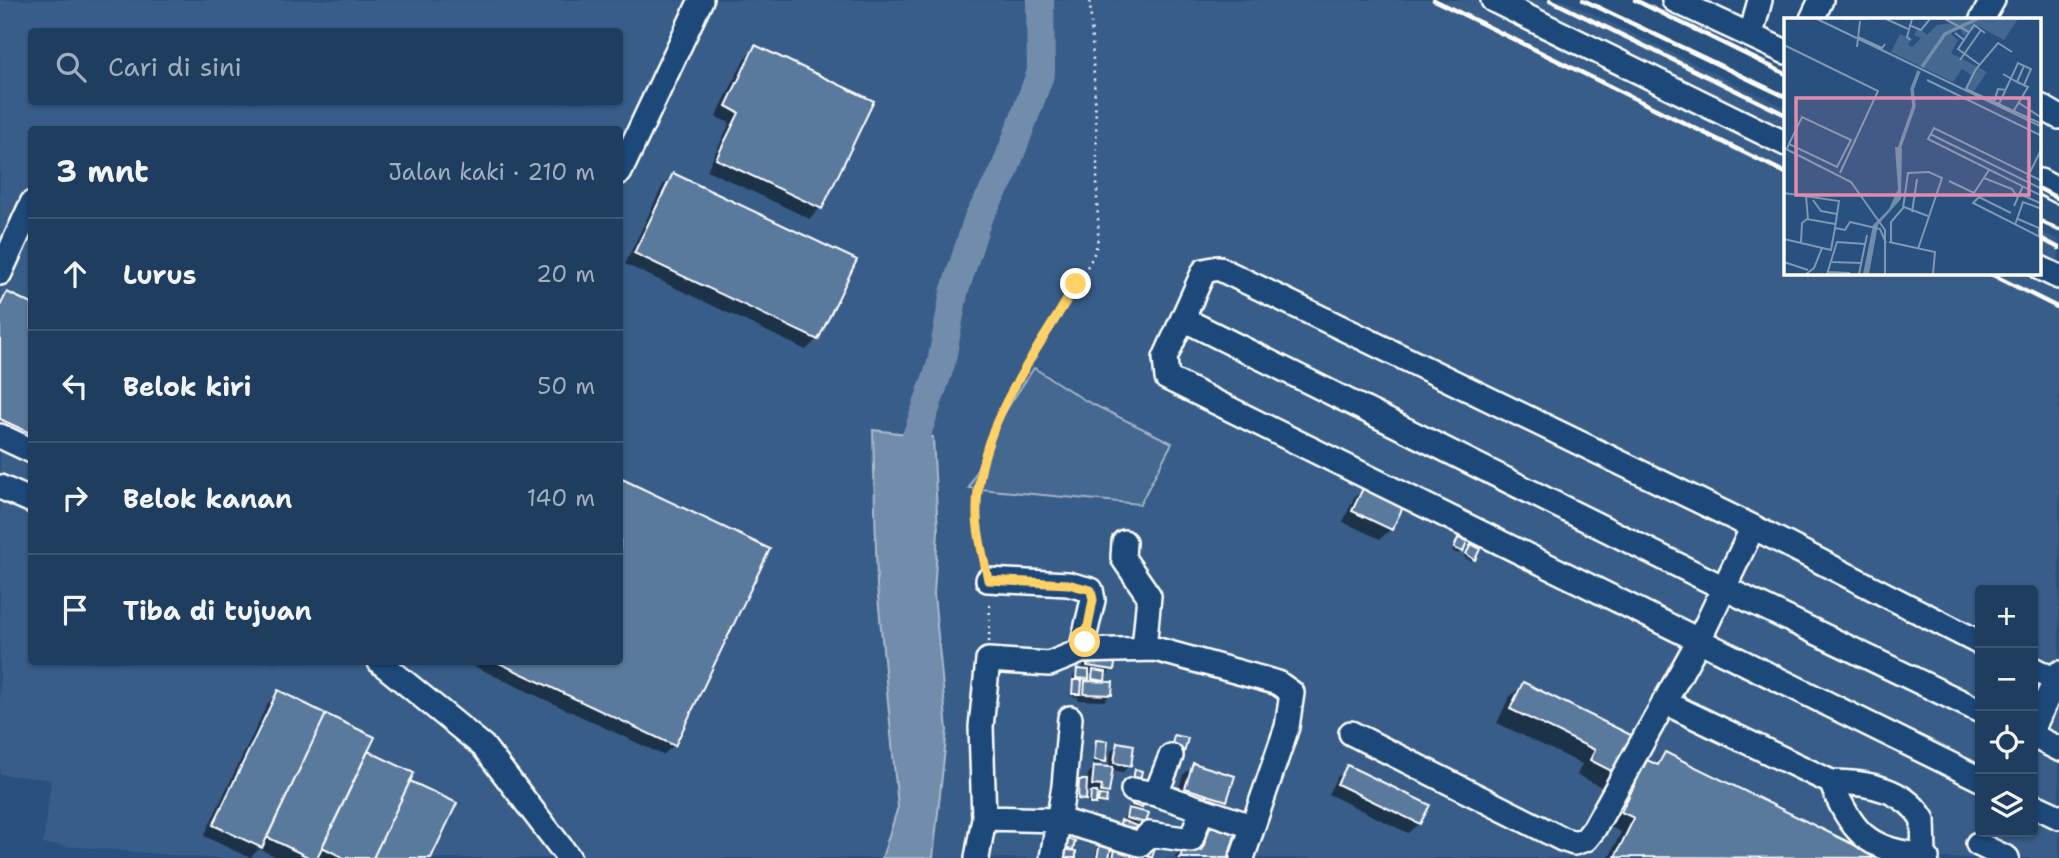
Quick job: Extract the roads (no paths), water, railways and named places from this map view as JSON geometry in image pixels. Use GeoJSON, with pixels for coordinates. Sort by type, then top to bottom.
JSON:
{"type":"FeatureCollection","features":[{"type":"Feature","properties":{"kind":"street"},"geometry":{"type":"LineString","coordinates":[[623,166],[701,0]]}},
{"type":"Feature","properties":{"kind":"street"},"geometry":{"type":"LineString","coordinates":[[1493,0],[1784,143]]}},
{"type":"Feature","properties":{"kind":"street"},"geometry":{"type":"LineString","coordinates":[[1674,0],[1784,51]]}},
{"type":"Feature","properties":{"kind":"street"},"geometry":{"type":"LineString","coordinates":[[1751,35],[1760,0]]}},
{"type":"Feature","properties":{"kind":"street"},"geometry":{"type":"LineString","coordinates":[[1812,18],[1821,0]]}},
{"type":"Feature","properties":{"kind":"street"},"geometry":{"type":"LineString","coordinates":[[2042,107],[2059,117]]}},
{"type":"Feature","properties":{"kind":"street"},"geometry":{"type":"LineString","coordinates":[[2042,182],[2059,191]]}},
{"type":"Feature","properties":{"kind":"street"},"geometry":{"type":"LineString","coordinates":[[0,273],[28,212]]}},
{"type":"Feature","properties":{"kind":"street"},"geometry":{"type":"LineString","coordinates":[[1975,640],[1752,527],[1217,268],[1204,271],[1185,320],[1165,358],[1167,378],[1975,777]]}},
{"type":"Feature","properties":{"kind":"street"},"geometry":{"type":"LineString","coordinates":[[2042,269],[2059,278]]}},
{"type":"Feature","properties":{"kind":"street"},"geometry":{"type":"LineString","coordinates":[[1185,320],[1724,588],[1975,709]]}},
{"type":"Feature","properties":{"kind":"street"},"geometry":{"type":"LineString","coordinates":[[0,436],[28,449]]}},
{"type":"Feature","properties":{"kind":"street"},"geometry":{"type":"LineString","coordinates":[[0,487],[28,499]]}},
{"type":"Feature","properties":{"kind":"street"},"geometry":{"type":"LineString","coordinates":[[1351,733],[1574,843],[1586,839],[1699,640],[1752,527]]}},
{"type":"Feature","properties":{"kind":"street"},"geometry":{"type":"LineString","coordinates":[[1124,542],[1123,558],[1149,596],[1144,649]]}},
{"type":"Feature","properties":{"kind":"street"},"geometry":{"type":"LineString","coordinates":[[988,580],[1068,584],[1091,590],[1093,600],[1081,651]]}},
{"type":"Feature","properties":{"kind":"street"},"geometry":{"type":"LineString","coordinates":[[976,858],[984,818],[981,727],[988,660],[1055,664],[1081,651],[1144,649],[1195,659],[1278,683],[1292,694],[1287,727],[1242,858]]}},
{"type":"Feature","properties":{"kind":"street"},"geometry":{"type":"LineString","coordinates":[[388,665],[483,746],[569,858]]}},
{"type":"Feature","properties":{"kind":"street"},"geometry":{"type":"LineString","coordinates":[[2038,671],[2058,678],[2038,717]]}},
{"type":"Feature","properties":{"kind":"street"},"geometry":{"type":"LineString","coordinates":[[1664,702],[1830,782],[1877,787],[1907,802],[1920,813],[1926,827],[1926,856],[1890,850],[1861,836],[1847,819],[1830,782]]}},
{"type":"Feature","properties":{"kind":"street"},"geometry":{"type":"LineString","coordinates":[[1052,858],[1070,718]]}},
{"type":"Feature","properties":{"kind":"street"},"geometry":{"type":"LineString","coordinates":[[2038,738],[2059,749]]}},
{"type":"Feature","properties":{"kind":"street"},"geometry":{"type":"LineString","coordinates":[[1171,756],[1145,792],[1251,826]]}},
{"type":"Feature","properties":{"kind":"street"},"geometry":{"type":"LineString","coordinates":[[2038,806],[2059,817]]}},
{"type":"Feature","properties":{"kind":"street"},"geometry":{"type":"LineString","coordinates":[[984,818],[1059,820],[1140,844],[1149,834],[1186,842],[1194,835],[1202,809]]}},
{"type":"Feature","properties":{"kind":"street"},"geometry":{"type":"LineString","coordinates":[[1977,845],[2007,858]]}},
{"type":"Feature","properties":{"kind":"waterway"},"geometry":{"type":"LineString","coordinates":[[905,469],[941,364],[954,293],[978,218],[1003,174],[1041,72],[1040,0]]}},
{"type":"Feature","properties":{"kind":"railway"},"geometry":{"type":"LineString","coordinates":[[1434,0],[1784,172]]}},
{"type":"Feature","properties":{"kind":"railway"},"geometry":{"type":"LineString","coordinates":[[1550,0],[1784,114]]}},
{"type":"Feature","properties":{"kind":"railway"},"geometry":{"type":"LineString","coordinates":[[1583,0],[1784,96]]}},
{"type":"Feature","properties":{"kind":"railway"},"geometry":{"type":"LineString","coordinates":[[1635,0],[1784,73]]}},
{"type":"Feature","properties":{"kind":"railway"},"geometry":{"type":"LineString","coordinates":[[2042,190],[2059,199]]}},
{"type":"Feature","properties":{"kind":"railway"},"geometry":{"type":"LineString","coordinates":[[2042,222],[2059,230]]}},
{"type":"Feature","properties":{"kind":"railway"},"geometry":{"type":"LineString","coordinates":[[2042,239],[2059,248]]}},
{"type":"Feature","properties":{"kind":"railway"},"geometry":{"type":"LineString","coordinates":[[1993,275],[2059,308]]}}]}
